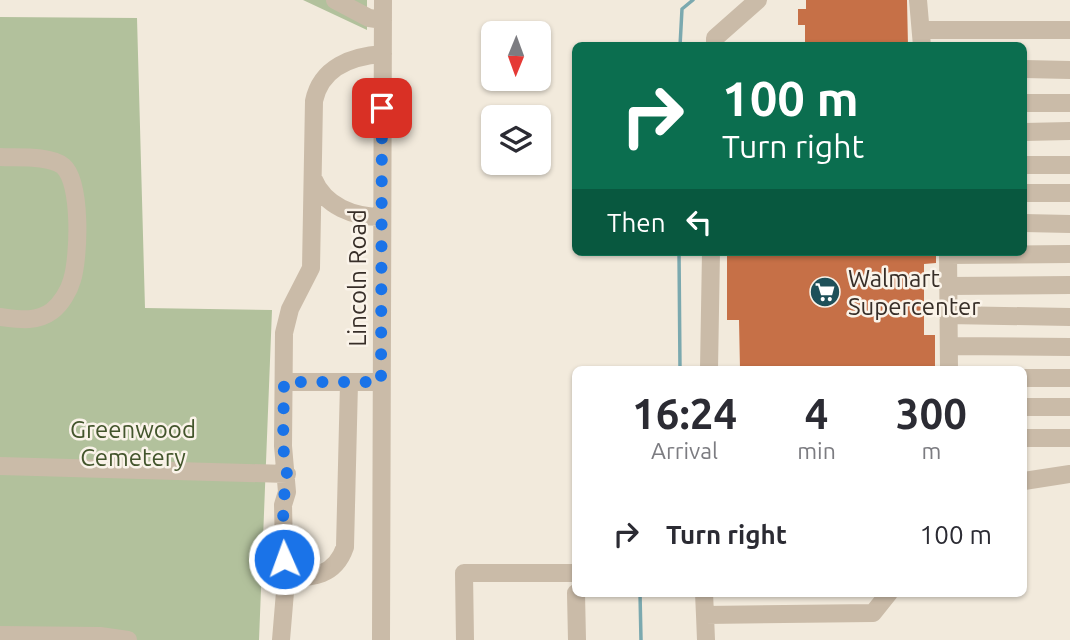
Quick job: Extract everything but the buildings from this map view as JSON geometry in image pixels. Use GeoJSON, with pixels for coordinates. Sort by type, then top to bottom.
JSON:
{"type":"FeatureCollection","features":[{"type":"Feature","properties":{"kind":"street"},"geometry":{"type":"LineString","coordinates":[[335,0],[369,18],[383,20]]}},
{"type":"Feature","properties":{"kind":"street","name":"Lincoln Road"},"geometry":{"type":"LineString","coordinates":[[382,640],[383,0]]}},
{"type":"Feature","properties":{"kind":"street"},"geometry":{"type":"LineString","coordinates":[[715,42],[715,38],[758,0]]}},
{"type":"Feature","properties":{"kind":"street"},"geometry":{"type":"LineString","coordinates":[[918,0],[922,38],[1070,30]]}},
{"type":"Feature","properties":{"kind":"street"},"geometry":{"type":"LineString","coordinates":[[281,640],[285,577],[283,505],[287,474],[283,446],[285,324],[311,268],[313,113],[318,87],[327,74],[344,62],[383,54]]}},
{"type":"Feature","properties":{"kind":"street"},"geometry":{"type":"LineString","coordinates":[[1027,69],[1070,69]]}},
{"type":"Feature","properties":{"kind":"street"},"geometry":{"type":"LineString","coordinates":[[1027,103],[1070,103]]}},
{"type":"Feature","properties":{"kind":"street"},"geometry":{"type":"LineString","coordinates":[[1027,132],[1070,131]]}},
{"type":"Feature","properties":{"kind":"street"},"geometry":{"type":"LineString","coordinates":[[0,157],[51,161],[64,167],[72,179],[77,234],[72,281],[52,311],[26,320],[0,317]]}},
{"type":"Feature","properties":{"kind":"street"},"geometry":{"type":"LineString","coordinates":[[1027,165],[1070,165]]}},
{"type":"Feature","properties":{"kind":"street"},"geometry":{"type":"LineString","coordinates":[[313,178],[322,193],[343,210],[364,217],[382,217]]}},
{"type":"Feature","properties":{"kind":"street"},"geometry":{"type":"LineString","coordinates":[[1027,193],[1070,193]]}},
{"type":"Feature","properties":{"kind":"street"},"geometry":{"type":"LineString","coordinates":[[1027,223],[1070,224]]}},
{"type":"Feature","properties":{"kind":"street"},"geometry":{"type":"LineString","coordinates":[[1027,254],[1070,254]]}},
{"type":"Feature","properties":{"kind":"street"},"geometry":{"type":"LineString","coordinates":[[709,366],[710,256]]}},
{"type":"Feature","properties":{"kind":"street"},"geometry":{"type":"LineString","coordinates":[[948,256],[949,366]]}},
{"type":"Feature","properties":{"kind":"street"},"geometry":{"type":"LineString","coordinates":[[948,286],[1070,285]]}},
{"type":"Feature","properties":{"kind":"street"},"geometry":{"type":"LineString","coordinates":[[948,315],[1070,317]]}},
{"type":"Feature","properties":{"kind":"street"},"geometry":{"type":"LineString","coordinates":[[949,346],[1070,346]]}},
{"type":"Feature","properties":{"kind":"street"},"geometry":{"type":"LineString","coordinates":[[1027,378],[1070,377]]}},
{"type":"Feature","properties":{"kind":"street"},"geometry":{"type":"LineString","coordinates":[[284,382],[381,382]]}},
{"type":"Feature","properties":{"kind":"street"},"geometry":{"type":"LineString","coordinates":[[285,577],[302,578],[328,572],[341,557],[345,547],[349,383]]}},
{"type":"Feature","properties":{"kind":"street"},"geometry":{"type":"LineString","coordinates":[[1027,407],[1070,407]]}},
{"type":"Feature","properties":{"kind":"street"},"geometry":{"type":"LineString","coordinates":[[1027,438],[1070,438]]}},
{"type":"Feature","properties":{"kind":"street"},"geometry":{"type":"LineString","coordinates":[[0,466],[287,474]]}},
{"type":"Feature","properties":{"kind":"street"},"geometry":{"type":"LineString","coordinates":[[1027,479],[1070,474]]}},
{"type":"Feature","properties":{"kind":"street"},"geometry":{"type":"LineString","coordinates":[[465,640],[464,573],[572,573]]}},
{"type":"Feature","properties":{"kind":"street"},"geometry":{"type":"LineString","coordinates":[[576,597],[577,640]]}},
{"type":"Feature","properties":{"kind":"street"},"geometry":{"type":"LineString","coordinates":[[705,597],[706,640]]}},
{"type":"Feature","properties":{"kind":"street"},"geometry":{"type":"LineString","coordinates":[[705,615],[873,613],[886,597]]}},
{"type":"Feature","properties":{"kind":"street"},"geometry":{"type":"LineString","coordinates":[[0,635],[100,636],[128,640]]}},
{"type":"Feature","properties":{"kind":"green space"},"geometry":{"type":"Polygon","coordinates":[[[303,0],[367,0],[367,30],[303,0]]]}},
{"type":"Feature","properties":{"kind":"green space","name":"Greenwood Cemetery"},"geometry":{"type":"Polygon","coordinates":[[[0,17],[137,18],[145,308],[272,310],[259,640],[0,640],[0,17]]]}},
{"type":"Feature","properties":{"kind":"waterway"},"geometry":{"type":"LineString","coordinates":[[680,42],[682,9],[693,0]]}},
{"type":"Feature","properties":{"kind":"waterway"},"geometry":{"type":"LineString","coordinates":[[679,256],[680,366]]}},
{"type":"Feature","properties":{"kind":"waterway"},"geometry":{"type":"LineString","coordinates":[[640,597],[641,640]]}},
{"type":"Feature","properties":{"kind":"place","name":"Walmart Supercenter"},"geometry":{"type":"Point","coordinates":[825,292]}},
{"type":"Feature","properties":{"kind":"route"},"geometry":{"type":"LineString","coordinates":[[284,559],[283,505],[287,492],[287,458],[283,446],[284,382],[381,382],[382,108]]}}]}
